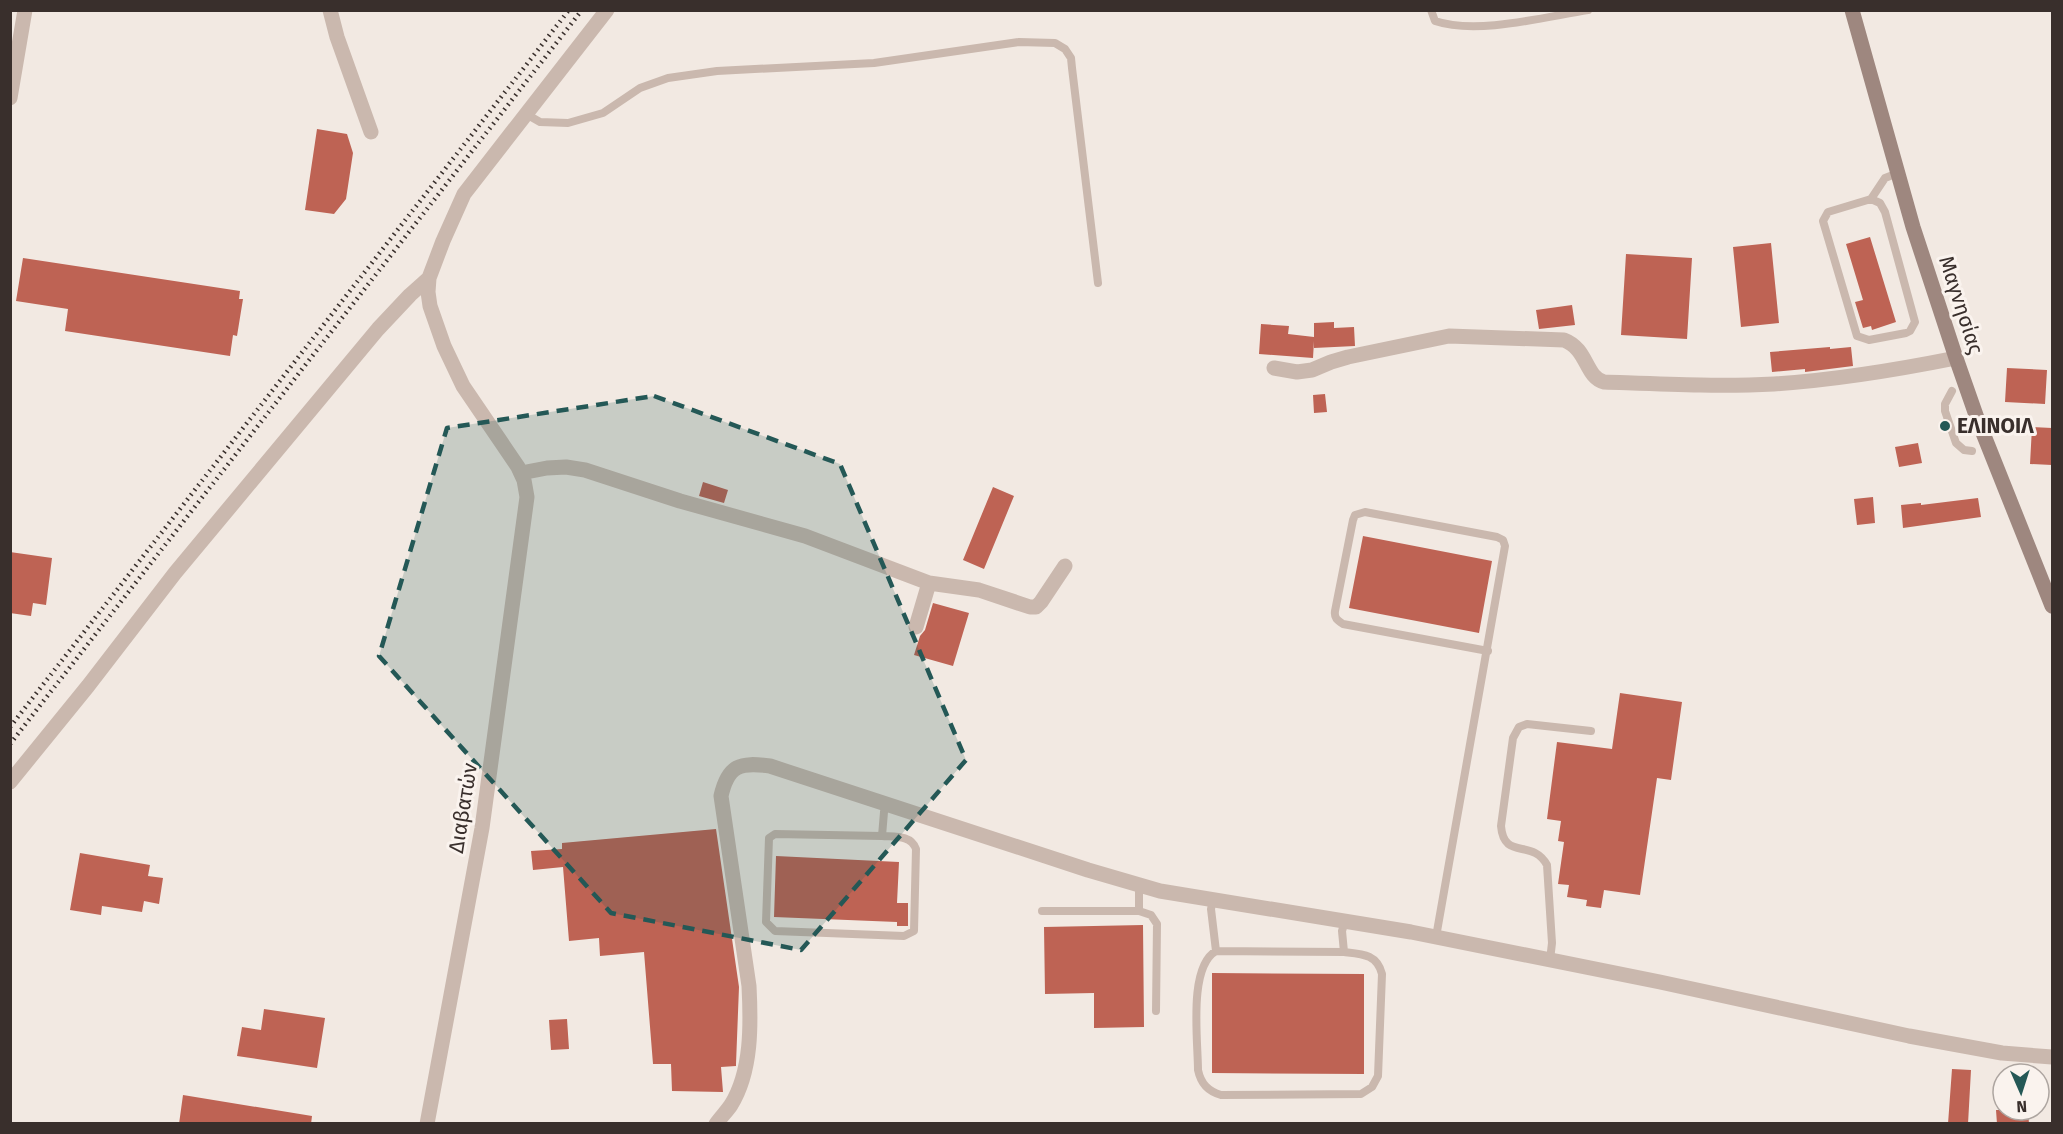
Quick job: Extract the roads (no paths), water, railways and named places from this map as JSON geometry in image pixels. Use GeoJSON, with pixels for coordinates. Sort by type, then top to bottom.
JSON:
{"type":"FeatureCollection","features":[{"type":"Feature","properties":{"kind":"street"},"geometry":{"type":"LineString","coordinates":[[10,98],[15,44],[25,10]]}},
{"type":"Feature","properties":{"kind":"street"},"geometry":{"type":"LineString","coordinates":[[607,10],[464,194],[429,278],[430,306],[444,346],[464,386],[521,473],[566,467],[585,470],[680,501],[805,536],[929,583],[979,590],[1018,605],[1036,607],[1065,566]]}},
{"type":"Feature","properties":{"kind":"street","name":"Μαγνησίας"},"geometry":{"type":"LineString","coordinates":[[1852,10],[1914,227],[1956,358],[1977,418],[2048,582],[2052,606]]}},
{"type":"Feature","properties":{"kind":"street"},"geometry":{"type":"LineString","coordinates":[[333,12],[370,132]]}},
{"type":"Feature","properties":{"kind":"street"},"geometry":{"type":"LineString","coordinates":[[10,782],[175,573],[378,329],[429,278]]}},
{"type":"Feature","properties":{"kind":"street"},"geometry":{"type":"LineString","coordinates":[[1275,368],[1297,372],[1312,370],[1348,357],[1449,336],[1564,340],[1582,352],[1593,375],[1598,381],[1604,382],[1774,384],[1886,372],[1956,358]]}},
{"type":"Feature","properties":{"kind":"street","name":"Διαβατών"},"geometry":{"type":"LineString","coordinates":[[427,1124],[482,828],[527,497],[521,473]]}},
{"type":"Feature","properties":{"kind":"street"},"geometry":{"type":"LineString","coordinates":[[916,627],[929,583]]}},
{"type":"Feature","properties":{"kind":"street"},"geometry":{"type":"LineString","coordinates":[[716,1124],[732,1104],[744,1076],[750,1015],[749,986],[721,796],[724,781],[730,772],[740,766],[752,764],[770,766],[1088,870],[1160,891],[1436,937],[1909,1036],[2002,1053],[2052,1057]]}},
{"type":"Feature","properties":{"kind":"lane"},"geometry":{"type":"LineString","coordinates":[[1431,10],[1435,21],[1450,26],[1467,27],[1588,10]]}},
{"type":"Feature","properties":{"kind":"lane"},"geometry":{"type":"LineString","coordinates":[[526,114],[540,122],[568,123],[603,113],[640,88],[668,78],[717,71],[874,63],[1019,42],[1054,44],[1065,49],[1071,58],[1098,283]]}},
{"type":"Feature","properties":{"kind":"lane"},"geometry":{"type":"LineString","coordinates":[[1871,199],[1883,206],[1915,322],[1910,331],[1906,333],[1866,340],[1857,336],[1824,221],[1828,212],[1871,199],[1885,178],[1898,173]]}},
{"type":"Feature","properties":{"kind":"lane"},"geometry":{"type":"LineString","coordinates":[[1952,391],[1945,404],[1945,411],[1956,443],[1964,450],[1972,451]]}},
{"type":"Feature","properties":{"kind":"lane"},"geometry":{"type":"LineString","coordinates":[[1436,937],[1488,651],[1506,546],[1503,540],[1497,537],[1365,512],[1355,515],[1335,610],[1337,620],[1343,624],[1488,651]]}},
{"type":"Feature","properties":{"kind":"lane"},"geometry":{"type":"LineString","coordinates":[[1550,960],[1552,943],[1547,865],[1543,857],[1535,852],[1507,845],[1502,839],[1501,826],[1513,738],[1520,727],[1527,724],[1592,731]]}},
{"type":"Feature","properties":{"kind":"lane"},"geometry":{"type":"LineString","coordinates":[[882,837],[886,804]]}},
{"type":"Feature","properties":{"kind":"lane"},"geometry":{"type":"LineString","coordinates":[[775,834],[882,837],[909,839],[915,844],[915,927],[911,934],[904,936],[779,931],[768,926],[766,922],[769,838],[775,834]]}},
{"type":"Feature","properties":{"kind":"lane"},"geometry":{"type":"LineString","coordinates":[[1139,885],[1139,911]]}},
{"type":"Feature","properties":{"kind":"lane"},"geometry":{"type":"LineString","coordinates":[[1213,900],[1211,909],[1216,951]]}},
{"type":"Feature","properties":{"kind":"lane"},"geometry":{"type":"LineString","coordinates":[[1042,911],[1139,911],[1151,915],[1157,924],[1156,1011]]}},
{"type":"Feature","properties":{"kind":"lane"},"geometry":{"type":"LineString","coordinates":[[1344,952],[1342,931],[1345,921]]}},
{"type":"Feature","properties":{"kind":"lane"},"geometry":{"type":"LineString","coordinates":[[1216,951],[1344,952],[1371,956],[1380,966],[1382,974],[1378,1076],[1372,1087],[1361,1094],[1221,1095],[1206,1087],[1198,1071],[1198,991],[1206,959],[1216,951]]}},
{"type":"Feature","properties":{"kind":"railway"},"geometry":{"type":"LineString","coordinates":[[10,727],[569,10]]}},
{"type":"Feature","properties":{"kind":"railway"},"geometry":{"type":"LineString","coordinates":[[10,744],[582,10]]}},
{"type":"Feature","properties":{"kind":"place","name":"ΕΛΙΝΟΙΛ"},"geometry":{"type":"Point","coordinates":[1945,426]}}]}
